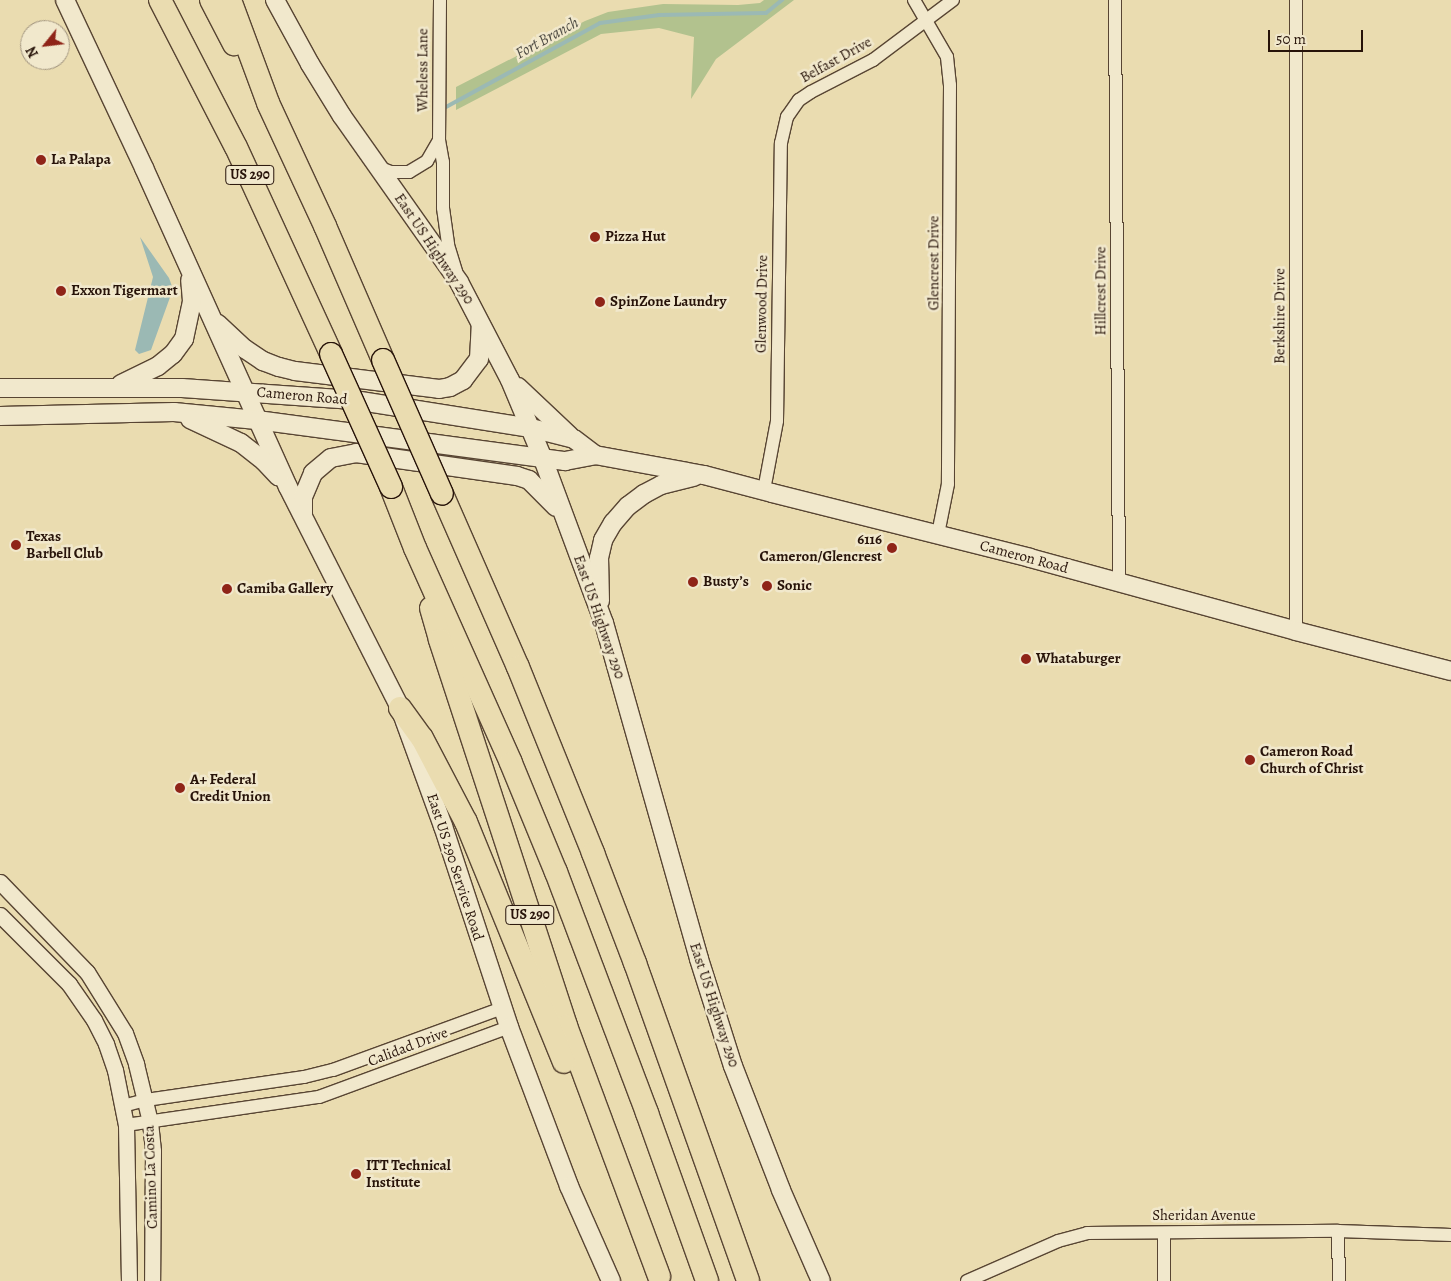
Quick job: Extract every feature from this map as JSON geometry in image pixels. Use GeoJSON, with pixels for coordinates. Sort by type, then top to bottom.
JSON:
{"type":"FeatureCollection","features":[{"type":"Feature","properties":{"kind":"highway","name":"US 290"},"geometry":{"type":"LineString","coordinates":[[160,0],[240,155],[391,487],[416,548],[440,640],[566,1026],[660,1279]]}},
{"type":"Feature","properties":{"kind":"highway","name":"US 290"},"geometry":{"type":"LineString","coordinates":[[211,0],[268,103],[325,226],[518,667],[593,853],[682,1096],[724,1184],[764,1281]]}},
{"type":"Feature","properties":{"kind":"highway"},"geometry":{"type":"LineString","coordinates":[[230,0],[268,103]]}},
{"type":"Feature","properties":{"kind":"highway"},"geometry":{"type":"LineString","coordinates":[[416,548],[478,687],[556,872],[648,1112],[707,1281]]}},
{"type":"Feature","properties":{"kind":"highway"},"geometry":{"type":"LineString","coordinates":[[400,708],[422,738],[466,822],[560,1052],[660,1279]]}},
{"type":"Feature","properties":{"kind":"highway"},"geometry":{"type":"LineString","coordinates":[[682,1096],[748,1281]]}},
{"type":"Feature","properties":{"kind":"main road"},"geometry":{"type":"LineString","coordinates":[[64,0],[288,486],[400,708]]}},
{"type":"Feature","properties":{"kind":"main road","name":"East US Highway 290"},"geometry":{"type":"LineString","coordinates":[[274,0],[313,69],[377,166],[459,282],[481,321],[531,428],[561,513],[604,623],[716,1016],[757,1131],[821,1281]]}},
{"type":"Feature","properties":{"kind":"main road"},"geometry":{"type":"LineString","coordinates":[[113,387],[158,366],[174,354],[184,339],[192,301],[189,268]]}},
{"type":"Feature","properties":{"kind":"main road"},"geometry":{"type":"LineString","coordinates":[[212,319],[246,350],[263,361],[279,367],[295,371],[439,389],[462,380],[479,359],[481,321]]}},
{"type":"Feature","properties":{"kind":"main road"},"geometry":{"type":"LineString","coordinates":[[510,380],[574,439]]}},
{"type":"Feature","properties":{"kind":"main road","name":"Cameron Road"},"geometry":{"type":"LineString","coordinates":[[0,388],[113,387],[244,391],[403,406],[531,428],[574,439],[595,455]]}},
{"type":"Feature","properties":{"kind":"main road"},"geometry":{"type":"LineString","coordinates":[[174,412],[241,443],[264,461],[288,486]]}},
{"type":"Feature","properties":{"kind":"main road","name":"Cameron Road"},"geometry":{"type":"LineString","coordinates":[[0,416],[174,412],[257,420],[565,461],[595,455],[704,475],[764,490],[938,534],[1451,671]]}},
{"type":"Feature","properties":{"kind":"main road"},"geometry":{"type":"LineString","coordinates":[[302,515],[303,497],[313,473],[331,458],[356,453],[517,476],[529,480],[539,488],[561,513]]}},
{"type":"Feature","properties":{"kind":"main road"},"geometry":{"type":"LineString","coordinates":[[604,623],[598,585],[599,558],[603,540],[613,523],[628,506],[644,494],[661,485],[704,475]]}},
{"type":"Feature","properties":{"kind":"main road","name":"East US 290 Service Road"},"geometry":{"type":"LineString","coordinates":[[400,708],[443,826],[509,1027]]}},
{"type":"Feature","properties":{"kind":"main road"},"geometry":{"type":"LineString","coordinates":[[509,1027],[569,1186],[610,1281]]}},
{"type":"Feature","properties":{"kind":"street","name":"Wheless Lane"},"geometry":{"type":"LineString","coordinates":[[440,0],[439,140],[443,162],[445,227],[459,282]]}},
{"type":"Feature","properties":{"kind":"street","name":"Glencrest Drive"},"geometry":{"type":"LineString","coordinates":[[914,0],[947,57],[950,85],[948,484],[938,534]]}},
{"type":"Feature","properties":{"kind":"street","name":"Belfast Drive"},"geometry":{"type":"LineString","coordinates":[[787,117],[799,100],[873,60],[953,0]]}},
{"type":"Feature","properties":{"kind":"street","name":"Hillcrest Drive"},"geometry":{"type":"LineString","coordinates":[[1115,0],[1119,582]]}},
{"type":"Feature","properties":{"kind":"street","name":"Berkshire Drive"},"geometry":{"type":"LineString","coordinates":[[1296,0],[1296,631]]}},
{"type":"Feature","properties":{"kind":"street","name":"Glenwood Drive"},"geometry":{"type":"LineString","coordinates":[[764,490],[777,421],[781,143],[787,117]]}},
{"type":"Feature","properties":{"kind":"street"},"geometry":{"type":"LineString","coordinates":[[377,166],[390,172],[409,172],[426,161],[439,140]]}},
{"type":"Feature","properties":{"kind":"street","name":"Camino La Costa"},"geometry":{"type":"LineString","coordinates":[[0,882],[88,972],[125,1033],[146,1100],[150,1122],[153,1151],[152,1281]]}},
{"type":"Feature","properties":{"kind":"street","name":"Camino La Costa"},"geometry":{"type":"LineString","coordinates":[[0,915],[69,984],[94,1020],[115,1070],[126,1125],[129,1281]]}},
{"type":"Feature","properties":{"kind":"street","name":"Calidad Drive"},"geometry":{"type":"LineString","coordinates":[[123,1106],[146,1100],[317,1074],[502,1008]]}},
{"type":"Feature","properties":{"kind":"street","name":"Calidad Drive"},"geometry":{"type":"LineString","coordinates":[[126,1125],[319,1097],[509,1027]]}},
{"type":"Feature","properties":{"kind":"street"},"geometry":{"type":"LineString","coordinates":[[317,1074],[319,1097]]}},
{"type":"Feature","properties":{"kind":"street"},"geometry":{"type":"LineString","coordinates":[[1338,1231],[1339,1281]]}},
{"type":"Feature","properties":{"kind":"street","name":"Sheridan Avenue"},"geometry":{"type":"LineString","coordinates":[[967,1281],[1069,1236],[1087,1233],[1338,1231],[1451,1235]]}},
{"type":"Feature","properties":{"kind":"street"},"geometry":{"type":"LineString","coordinates":[[1164,1233],[1164,1281]]}},
{"type":"Feature","properties":{"kind":"green space"},"geometry":{"type":"Polygon","coordinates":[[[764,0],[794,0],[716,59],[691,99],[694,37],[659,28],[601,34],[456,110],[456,87],[585,21],[608,12],[663,4],[738,5],[760,3],[764,0]]]}},
{"type":"Feature","properties":{"kind":"water"},"geometry":{"type":"Polygon","coordinates":[[[140,237],[169,278],[173,289],[151,350],[139,354],[135,350],[153,277],[140,237]]]}},
{"type":"Feature","properties":{"kind":"waterway","name":"Fort Branch"},"geometry":{"type":"LineString","coordinates":[[446,107],[600,23],[659,15],[766,13],[782,0]]}},
{"type":"Feature","properties":{"kind":"place","name":"La Palapa"},"geometry":{"type":"Point","coordinates":[41,160]}},
{"type":"Feature","properties":{"kind":"place","name":"Pizza Hut"},"geometry":{"type":"Point","coordinates":[595,237]}},
{"type":"Feature","properties":{"kind":"place","name":"Exxon Tigermart"},"geometry":{"type":"Point","coordinates":[61,291]}},
{"type":"Feature","properties":{"kind":"place","name":"SpinZone Laundry"},"geometry":{"type":"Point","coordinates":[600,302]}},
{"type":"Feature","properties":{"kind":"place","name":"Texas Barbell Club"},"geometry":{"type":"Point","coordinates":[16,545]}},
{"type":"Feature","properties":{"kind":"place","name":"6116 Cameron/Glencrest"},"geometry":{"type":"Point","coordinates":[892,548]}},
{"type":"Feature","properties":{"kind":"place","name":"Busty’s"},"geometry":{"type":"Point","coordinates":[693,582]}},
{"type":"Feature","properties":{"kind":"place","name":"Sonic"},"geometry":{"type":"Point","coordinates":[767,586]}},
{"type":"Feature","properties":{"kind":"place","name":"Camiba Gallery"},"geometry":{"type":"Point","coordinates":[227,589]}},
{"type":"Feature","properties":{"kind":"place","name":"Whataburger"},"geometry":{"type":"Point","coordinates":[1026,659]}},
{"type":"Feature","properties":{"kind":"place","name":"Cameron Road Church of Christ"},"geometry":{"type":"Point","coordinates":[1250,760]}},
{"type":"Feature","properties":{"kind":"place","name":"A+ Federal Credit Union"},"geometry":{"type":"Point","coordinates":[180,788]}},
{"type":"Feature","properties":{"kind":"place","name":"ITT Technical Institute"},"geometry":{"type":"Point","coordinates":[356,1174]}}]}
